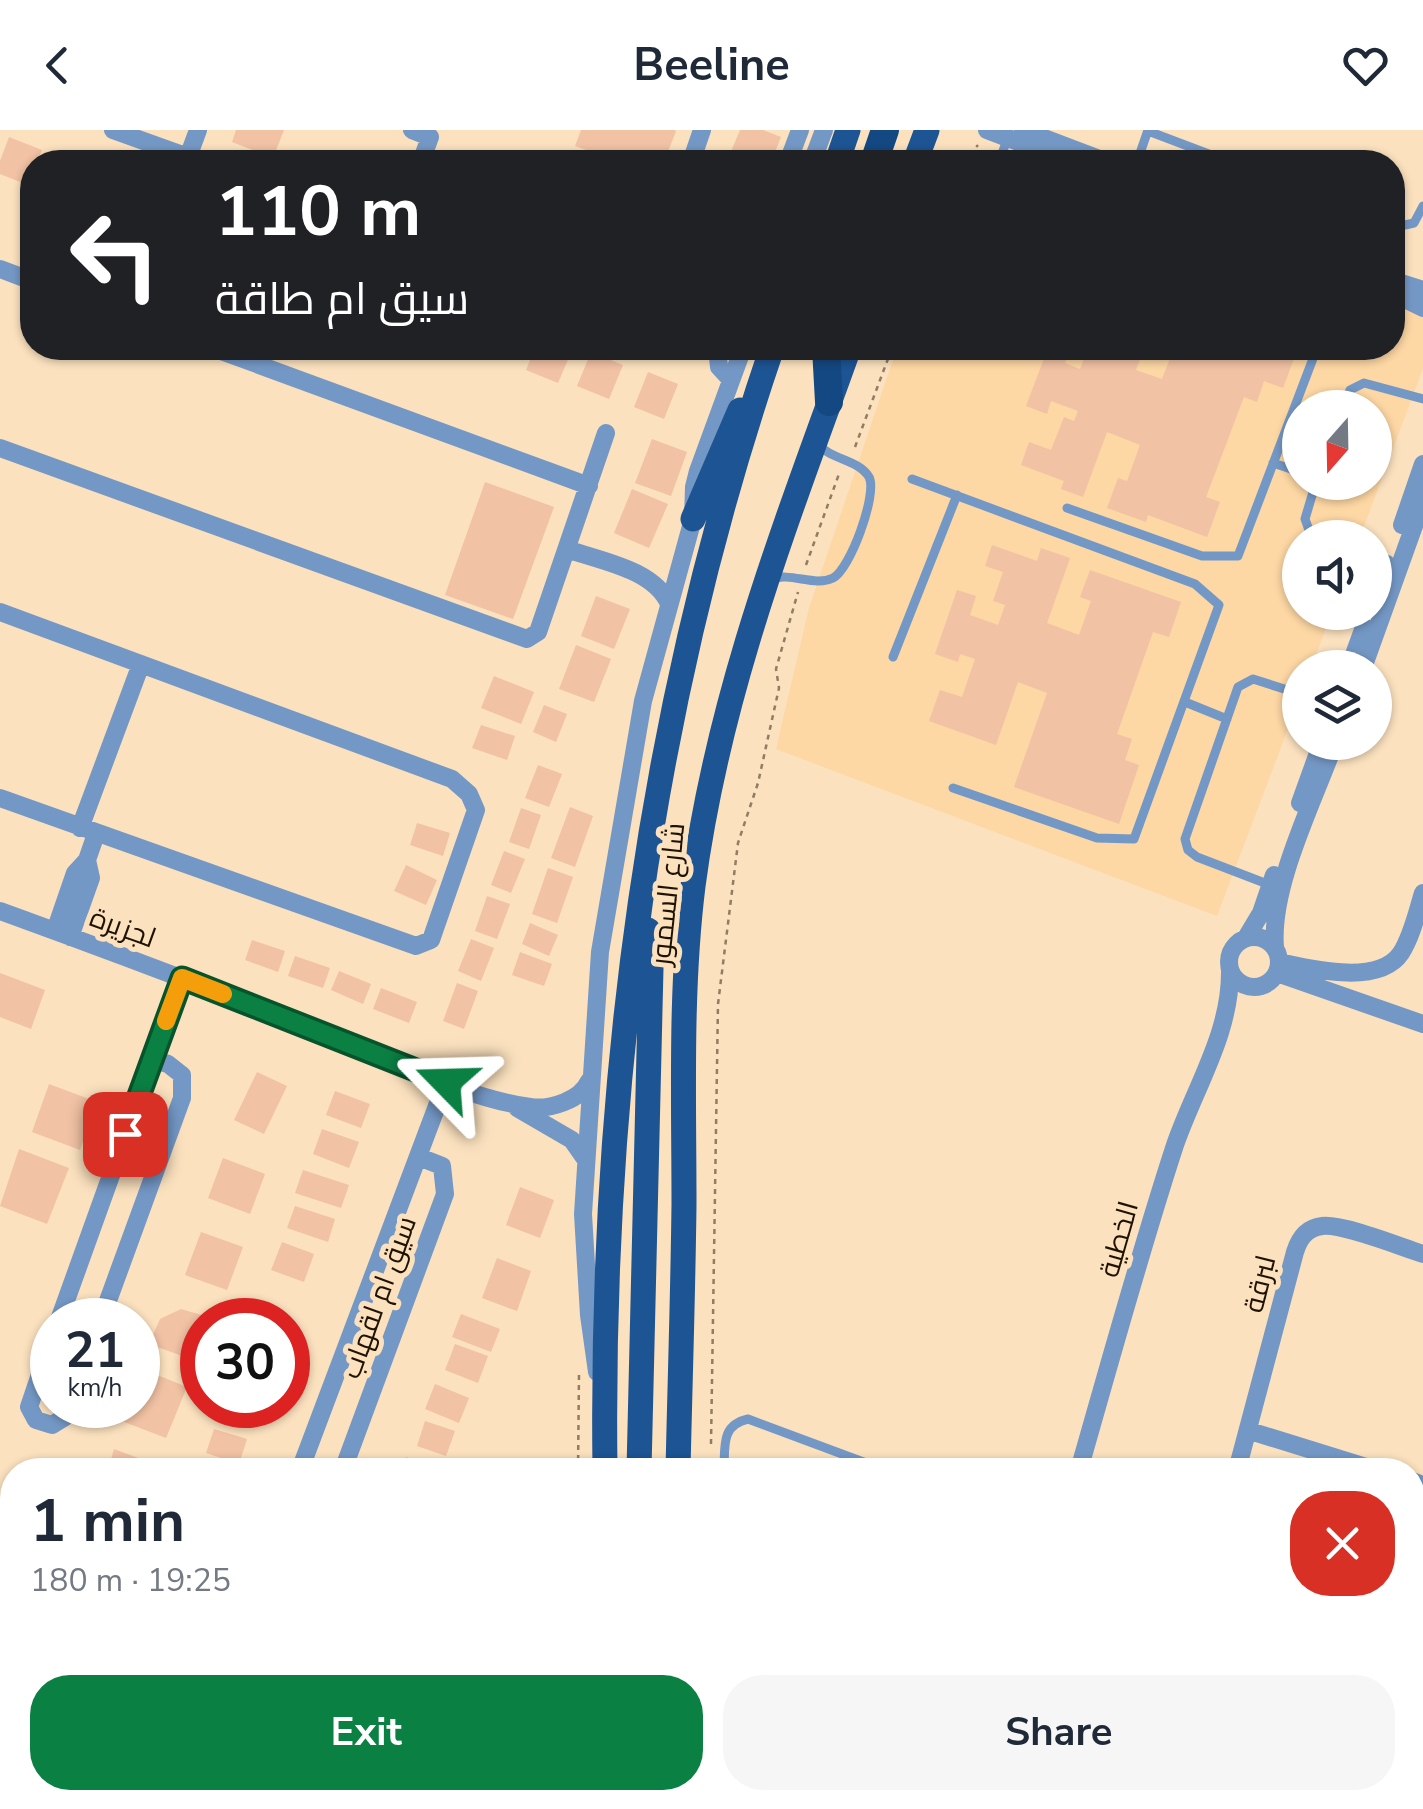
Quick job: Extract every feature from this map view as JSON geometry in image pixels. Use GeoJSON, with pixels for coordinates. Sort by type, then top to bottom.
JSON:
{"type":"FeatureCollection","features":[{"type":"Feature","properties":{"kind":"highway"},"geometry":{"type":"LineString","coordinates":[[827,360],[829,402]]}},
{"type":"Feature","properties":{"kind":"main road"},"geometry":{"type":"LineString","coordinates":[[693,520],[737,414],[766,360]]}},
{"type":"Feature","properties":{"kind":"main road","name":"شارع السمور"},"geometry":{"type":"LineString","coordinates":[[605,1458],[608,1218],[643,880],[676,694],[702,586],[768,360]]}},
{"type":"Feature","properties":{"kind":"main road","name":"شارع السمور"},"geometry":{"type":"LineString","coordinates":[[678,1458],[684,1204],[682,1052],[693,887],[734,677],[845,360]]}},
{"type":"Feature","properties":{"kind":"main road"},"geometry":{"type":"LineString","coordinates":[[638,1458],[651,968],[643,880]]}},
{"type":"Feature","properties":{"kind":"main road"},"geometry":{"type":"LineString","coordinates":[[597,1458],[604,1415]]}},
{"type":"Feature","properties":{"kind":"street"},"geometry":{"type":"LineString","coordinates":[[113,130],[168,150]]}},
{"type":"Feature","properties":{"kind":"street"},"geometry":{"type":"LineString","coordinates":[[412,130],[430,137],[425,150]]}},
{"type":"Feature","properties":{"kind":"street"},"geometry":{"type":"LineString","coordinates":[[987,130],[1013,133],[1068,150]]}},
{"type":"Feature","properties":{"kind":"street"},"geometry":{"type":"LineString","coordinates":[[1013,133],[1046,150]]}},
{"type":"Feature","properties":{"kind":"street"},"geometry":{"type":"LineString","coordinates":[[246,360],[588,486]]}},
{"type":"Feature","properties":{"kind":"street"},"geometry":{"type":"LineString","coordinates":[[718,360],[731,380]]}},
{"type":"Feature","properties":{"kind":"street","name":"شارع السمور"},"geometry":{"type":"LineString","coordinates":[[604,1415],[584,1255],[600,952],[643,701],[693,520],[698,471],[738,360]]}},
{"type":"Feature","properties":{"kind":"street"},"geometry":{"type":"LineString","coordinates":[[0,448],[527,639],[538,632],[606,434]]}},
{"type":"Feature","properties":{"kind":"street"},"geometry":{"type":"LineString","coordinates":[[1392,535],[1423,464]]}},
{"type":"Feature","properties":{"kind":"street"},"geometry":{"type":"LineString","coordinates":[[1369,650],[1423,501]]}},
{"type":"Feature","properties":{"kind":"street"},"geometry":{"type":"LineString","coordinates":[[567,549],[648,579],[669,604]]}},
{"type":"Feature","properties":{"kind":"street"},"geometry":{"type":"LineString","coordinates":[[648,579],[680,563]]}},
{"type":"Feature","properties":{"kind":"street"},"geometry":{"type":"LineString","coordinates":[[0,612],[452,779],[470,794],[476,810],[431,940],[416,946],[0,798]]}},
{"type":"Feature","properties":{"kind":"street"},"geometry":{"type":"LineString","coordinates":[[62,934],[91,878],[88,831],[140,664]]}},
{"type":"Feature","properties":{"kind":"street"},"geometry":{"type":"LineString","coordinates":[[1315,760],[1261,913],[1246,938],[1233,948],[1228,963],[1233,978],[1246,987],[1262,986],[1277,961],[1274,926],[1280,891],[1328,760]]}},
{"type":"Feature","properties":{"kind":"street"},"geometry":{"type":"LineString","coordinates":[[1277,961],[1342,973],[1391,963],[1402,952],[1423,893]]}},
{"type":"Feature","properties":{"kind":"street","name":"لجزيرة"},"geometry":{"type":"LineString","coordinates":[[0,911],[446,1082],[508,1102],[534,1108],[574,1098],[587,1087],[591,1074]]}},
{"type":"Feature","properties":{"kind":"street"},"geometry":{"type":"LineString","coordinates":[[1246,938],[1262,938],[1277,961],[1423,1024]]}},
{"type":"Feature","properties":{"kind":"street","name":"الخطية"},"geometry":{"type":"LineString","coordinates":[[1083,1458],[1176,1144],[1223,1028],[1230,970]]}},
{"type":"Feature","properties":{"kind":"street"},"geometry":{"type":"LineString","coordinates":[[67,1298],[182,978]]}},
{"type":"Feature","properties":{"kind":"street","name":"الخطية"},"geometry":{"type":"LineString","coordinates":[[1223,1028],[1262,986]]}},
{"type":"Feature","properties":{"kind":"street"},"geometry":{"type":"LineString","coordinates":[[109,1298],[182,1098],[182,1075],[168,1064],[151,1059]]}},
{"type":"Feature","properties":{"kind":"street","name":"سيق ام لقهاب"},"geometry":{"type":"LineString","coordinates":[[305,1458],[446,1082]]}},
{"type":"Feature","properties":{"kind":"street","name":"لجزيرة"},"geometry":{"type":"LineString","coordinates":[[508,1102],[572,1140],[586,1161]]}},
{"type":"Feature","properties":{"kind":"street","name":"سيق ام لقهاب"},"geometry":{"type":"LineString","coordinates":[[347,1458],[445,1194],[442,1166],[419,1157]]}},
{"type":"Feature","properties":{"kind":"street","name":"لبرقة"},"geometry":{"type":"LineString","coordinates":[[1241,1458],[1302,1236],[1326,1225],[1423,1254]]}},
{"type":"Feature","properties":{"kind":"street"},"geometry":{"type":"LineString","coordinates":[[1250,1430],[1338,1458]]}},
{"type":"Feature","properties":{"kind":"lane"},"geometry":{"type":"LineString","coordinates":[[1148,131],[1202,150]]}},
{"type":"Feature","properties":{"kind":"lane"},"geometry":{"type":"LineString","coordinates":[[1405,224],[1418,219],[1423,206]]}},
{"type":"Feature","properties":{"kind":"lane"},"geometry":{"type":"LineString","coordinates":[[1067,508],[1202,556],[1238,556],[1312,360]]}},
{"type":"Feature","properties":{"kind":"lane"},"geometry":{"type":"LineString","coordinates":[[1350,390],[1364,383],[1390,390]]}},
{"type":"Feature","properties":{"kind":"lane"},"geometry":{"type":"LineString","coordinates":[[1392,391],[1423,399]]}},
{"type":"Feature","properties":{"kind":"lane"},"geometry":{"type":"LineString","coordinates":[[764,582],[786,575],[825,580],[839,574],[848,564],[872,492],[866,472],[828,454],[815,441]]}},
{"type":"Feature","properties":{"kind":"lane"},"geometry":{"type":"LineString","coordinates":[[1273,463],[1282,466]]}},
{"type":"Feature","properties":{"kind":"lane"},"geometry":{"type":"LineString","coordinates":[[912,479],[1195,584],[1218,606],[1134,839],[1097,838],[952,788]]}},
{"type":"Feature","properties":{"kind":"lane"},"geometry":{"type":"LineString","coordinates":[[893,657],[957,495]]}},
{"type":"Feature","properties":{"kind":"lane"},"geometry":{"type":"LineString","coordinates":[[1270,884],[1196,857],[1186,845],[1238,687],[1248,680],[1260,680],[1282,688]]}},
{"type":"Feature","properties":{"kind":"lane"},"geometry":{"type":"LineString","coordinates":[[1185,702],[1227,719]]}},
{"type":"Feature","properties":{"kind":"lane"},"geometry":{"type":"LineString","coordinates":[[725,1458],[727,1431],[734,1422],[748,1420],[852,1458]]}},
{"type":"Feature","properties":{"kind":"path"},"geometry":{"type":"LineString","coordinates":[[971,150],[987,130]]}},
{"type":"Feature","properties":{"kind":"path"},"geometry":{"type":"LineString","coordinates":[[710,1450],[718,1004],[738,843],[758,783],[779,688],[776,668],[802,577],[887,360]]}},
{"type":"Feature","properties":{"kind":"shaded area"},"geometry":{"type":"Polygon","coordinates":[[[1405,308],[1423,315],[1423,368],[1392,451],[1392,390],[1282,390],[1282,500],[1374,500],[1366,520],[1282,520],[1282,630],[1325,630],[1318,650],[1282,650],[1282,744],[1217,916],[776,749],[809,608],[893,360],[1405,360],[1405,308]]]}},
{"type":"Feature","properties":{"kind":"building"},"geometry":{"type":"Polygon","coordinates":[[[236,130],[284,130],[276,150],[252,150],[232,142],[236,130]]]}},
{"type":"Feature","properties":{"kind":"building"},"geometry":{"type":"Polygon","coordinates":[[[581,130],[676,131],[669,150],[586,150],[575,146],[581,130]]]}},
{"type":"Feature","properties":{"kind":"building"},"geometry":{"type":"Polygon","coordinates":[[[740,130],[763,130],[781,137],[776,150],[732,150],[740,130]]]}},
{"type":"Feature","properties":{"kind":"building"},"geometry":{"type":"Polygon","coordinates":[[[9,137],[42,150],[20,150],[20,182],[0,174],[0,161],[9,137]]]}},
{"type":"Feature","properties":{"kind":"building"},"geometry":{"type":"Polygon","coordinates":[[[530,360],[568,360],[558,383],[526,370],[530,360]]]}},
{"type":"Feature","properties":{"kind":"building"},"geometry":{"type":"Polygon","coordinates":[[[588,360],[611,360],[623,365],[609,399],[577,386],[588,360]]]}},
{"type":"Feature","properties":{"kind":"building"},"geometry":{"type":"Polygon","coordinates":[[[1043,360],[1066,360],[1065,363],[1080,369],[1083,360],[1140,360],[1136,370],[1162,379],[1169,360],[1294,360],[1283,388],[1264,381],[1257,402],[1244,397],[1206,497],[1220,502],[1207,537],[1148,515],[1146,522],[1107,508],[1118,478],[1127,481],[1140,445],[1107,432],[1083,497],[1061,489],[1064,481],[1021,465],[1029,442],[1051,450],[1064,417],[1074,421],[1078,411],[1051,401],[1047,414],[1026,406],[1043,360]]]}},
{"type":"Feature","properties":{"kind":"building"},"geometry":{"type":"Polygon","coordinates":[[[648,372],[678,384],[664,419],[634,407],[648,372]]]}},
{"type":"Feature","properties":{"kind":"building"},"geometry":{"type":"Polygon","coordinates":[[[652,439],[687,452],[671,496],[635,483],[652,439]]]}},
{"type":"Feature","properties":{"kind":"building"},"geometry":{"type":"Polygon","coordinates":[[[485,482],[554,507],[513,619],[445,595],[485,482]]]}},
{"type":"Feature","properties":{"kind":"building"},"geometry":{"type":"Polygon","coordinates":[[[632,489],[668,504],[649,548],[614,533],[632,489]]]}},
{"type":"Feature","properties":{"kind":"building"},"geometry":{"type":"Polygon","coordinates":[[[992,545],[1037,561],[1041,548],[1070,558],[1047,623],[1079,635],[1091,601],[1080,597],[1090,570],[1181,602],[1169,637],[1153,632],[1117,734],[1132,739],[1125,760],[1139,765],[1119,824],[1014,787],[1047,693],[1018,682],[996,745],[929,721],[940,690],[962,697],[975,659],[960,654],[958,662],[935,654],[957,590],[976,596],[970,615],[998,625],[1005,605],[993,601],[1003,572],[985,566],[992,545]]]}},
{"type":"Feature","properties":{"kind":"building"},"geometry":{"type":"Polygon","coordinates":[[[596,596],[630,609],[614,649],[581,636],[596,596]]]}},
{"type":"Feature","properties":{"kind":"building"},"geometry":{"type":"Polygon","coordinates":[[[576,645],[611,659],[594,702],[559,689],[576,645]]]}},
{"type":"Feature","properties":{"kind":"building"},"geometry":{"type":"Polygon","coordinates":[[[494,676],[534,692],[521,724],[481,708],[494,676]]]}},
{"type":"Feature","properties":{"kind":"building"},"geometry":{"type":"Polygon","coordinates":[[[544,705],[567,714],[556,742],[533,732],[544,705]]]}},
{"type":"Feature","properties":{"kind":"building"},"geometry":{"type":"Polygon","coordinates":[[[481,725],[515,736],[507,760],[472,748],[481,725]]]}},
{"type":"Feature","properties":{"kind":"building"},"geometry":{"type":"Polygon","coordinates":[[[538,765],[562,774],[549,807],[525,798],[538,765]]]}},
{"type":"Feature","properties":{"kind":"building"},"geometry":{"type":"Polygon","coordinates":[[[570,807],[593,816],[575,867],[551,858],[570,807]]]}},
{"type":"Feature","properties":{"kind":"building"},"geometry":{"type":"Polygon","coordinates":[[[521,808],[541,815],[529,849],[509,842],[521,808]]]}},
{"type":"Feature","properties":{"kind":"building"},"geometry":{"type":"Polygon","coordinates":[[[417,823],[450,833],[443,856],[410,845],[417,823]]]}},
{"type":"Feature","properties":{"kind":"building"},"geometry":{"type":"Polygon","coordinates":[[[504,851],[525,859],[511,893],[491,885],[504,851]]]}},
{"type":"Feature","properties":{"kind":"building"},"geometry":{"type":"Polygon","coordinates":[[[406,865],[437,880],[426,905],[394,891],[406,865]]]}},
{"type":"Feature","properties":{"kind":"building"},"geometry":{"type":"Polygon","coordinates":[[[548,868],[573,877],[557,923],[532,914],[548,868]]]}},
{"type":"Feature","properties":{"kind":"building"},"geometry":{"type":"Polygon","coordinates":[[[487,896],[510,904],[497,939],[475,931],[487,896]]]}},
{"type":"Feature","properties":{"kind":"building"},"geometry":{"type":"Polygon","coordinates":[[[530,923],[558,935],[549,956],[522,944],[530,923]]]}},
{"type":"Feature","properties":{"kind":"building"},"geometry":{"type":"Polygon","coordinates":[[[471,939],[494,948],[481,981],[458,971],[471,939]]]}},
{"type":"Feature","properties":{"kind":"building"},"geometry":{"type":"Polygon","coordinates":[[[252,940],[285,951],[278,972],[245,960],[252,940]]]}},
{"type":"Feature","properties":{"kind":"building"},"geometry":{"type":"Polygon","coordinates":[[[520,952],[552,964],[544,986],[512,975],[520,952]]]}},
{"type":"Feature","properties":{"kind":"building"},"geometry":{"type":"Polygon","coordinates":[[[295,956],[330,968],[323,988],[288,976],[295,956]]]}},
{"type":"Feature","properties":{"kind":"building"},"geometry":{"type":"Polygon","coordinates":[[[339,971],[371,984],[363,1004],[331,990],[339,971]]]}},
{"type":"Feature","properties":{"kind":"building"},"geometry":{"type":"Polygon","coordinates":[[[0,973],[45,990],[31,1029],[0,1017],[0,973]]]}},
{"type":"Feature","properties":{"kind":"building"},"geometry":{"type":"Polygon","coordinates":[[[457,983],[478,991],[464,1029],[443,1021],[457,983]]]}},
{"type":"Feature","properties":{"kind":"building"},"geometry":{"type":"Polygon","coordinates":[[[381,988],[417,1002],[409,1023],[373,1009],[381,988]]]}},
{"type":"Feature","properties":{"kind":"building"},"geometry":{"type":"Polygon","coordinates":[[[257,1072],[287,1086],[264,1134],[234,1120],[257,1072]]]}},
{"type":"Feature","properties":{"kind":"building"},"geometry":{"type":"Polygon","coordinates":[[[49,1084],[97,1102],[80,1150],[32,1132],[49,1084]]]}},
{"type":"Feature","properties":{"kind":"building"},"geometry":{"type":"Polygon","coordinates":[[[335,1091],[370,1104],[361,1128],[326,1115],[335,1091]]]}},
{"type":"Feature","properties":{"kind":"building"},"geometry":{"type":"Polygon","coordinates":[[[322,1129],[359,1142],[349,1168],[313,1154],[322,1129]]]}},
{"type":"Feature","properties":{"kind":"building"},"geometry":{"type":"Polygon","coordinates":[[[19,1149],[69,1168],[47,1224],[0,1206],[19,1149]]]}},
{"type":"Feature","properties":{"kind":"building"},"geometry":{"type":"Polygon","coordinates":[[[223,1158],[265,1174],[250,1214],[208,1198],[223,1158]]]}},
{"type":"Feature","properties":{"kind":"building"},"geometry":{"type":"Polygon","coordinates":[[[303,1170],[349,1185],[341,1208],[295,1193],[303,1170]]]}},
{"type":"Feature","properties":{"kind":"building"},"geometry":{"type":"Polygon","coordinates":[[[520,1187],[554,1200],[540,1238],[506,1225],[520,1187]]]}},
{"type":"Feature","properties":{"kind":"building"},"geometry":{"type":"Polygon","coordinates":[[[295,1206],[335,1219],[328,1242],[287,1228],[295,1206]]]}},
{"type":"Feature","properties":{"kind":"building"},"geometry":{"type":"Polygon","coordinates":[[[201,1232],[243,1247],[227,1290],[185,1275],[201,1232]]]}},
{"type":"Feature","properties":{"kind":"building"},"geometry":{"type":"Polygon","coordinates":[[[282,1242],[314,1254],[304,1282],[271,1270],[282,1242]]]}},
{"type":"Feature","properties":{"kind":"building"},"geometry":{"type":"Polygon","coordinates":[[[497,1258],[531,1271],[517,1311],[482,1298],[497,1258]]]}},
{"type":"Feature","properties":{"kind":"building"},"geometry":{"type":"Polygon","coordinates":[[[180,1309],[180,1355],[160,1348],[160,1319],[180,1309]]]}},
{"type":"Feature","properties":{"kind":"building"},"geometry":{"type":"Polygon","coordinates":[[[461,1314],[500,1329],[491,1352],[452,1337],[461,1314]]]}},
{"type":"Feature","properties":{"kind":"building"},"geometry":{"type":"Polygon","coordinates":[[[455,1344],[488,1356],[478,1383],[445,1370],[455,1344]]]}},
{"type":"Feature","properties":{"kind":"building"},"geometry":{"type":"Polygon","coordinates":[[[160,1376],[180,1384],[180,1404],[166,1438],[140,1428],[160,1428],[160,1376]]]}},
{"type":"Feature","properties":{"kind":"building"},"geometry":{"type":"Polygon","coordinates":[[[435,1384],[469,1398],[459,1423],[425,1409],[435,1384]]]}},
{"type":"Feature","properties":{"kind":"building"},"geometry":{"type":"Polygon","coordinates":[[[425,1421],[455,1431],[446,1456],[417,1446],[425,1421]]]}},
{"type":"Feature","properties":{"kind":"building"},"geometry":{"type":"Polygon","coordinates":[[[214,1429],[247,1439],[241,1458],[206,1453],[214,1429]]]}},
{"type":"Feature","properties":{"kind":"building"},"geometry":{"type":"Polygon","coordinates":[[[114,1449],[138,1458],[111,1458],[114,1449]]]}},
{"type":"Feature","properties":{"kind":"slow traffic"},"geometry":{"type":"LineString","coordinates":[[166,1021],[182,978],[223,994]]}},
{"type":"Feature","properties":{"kind":"route"},"geometry":{"type":"LineString","coordinates":[[125,1134],[182,978],[446,1082]]}}]}
